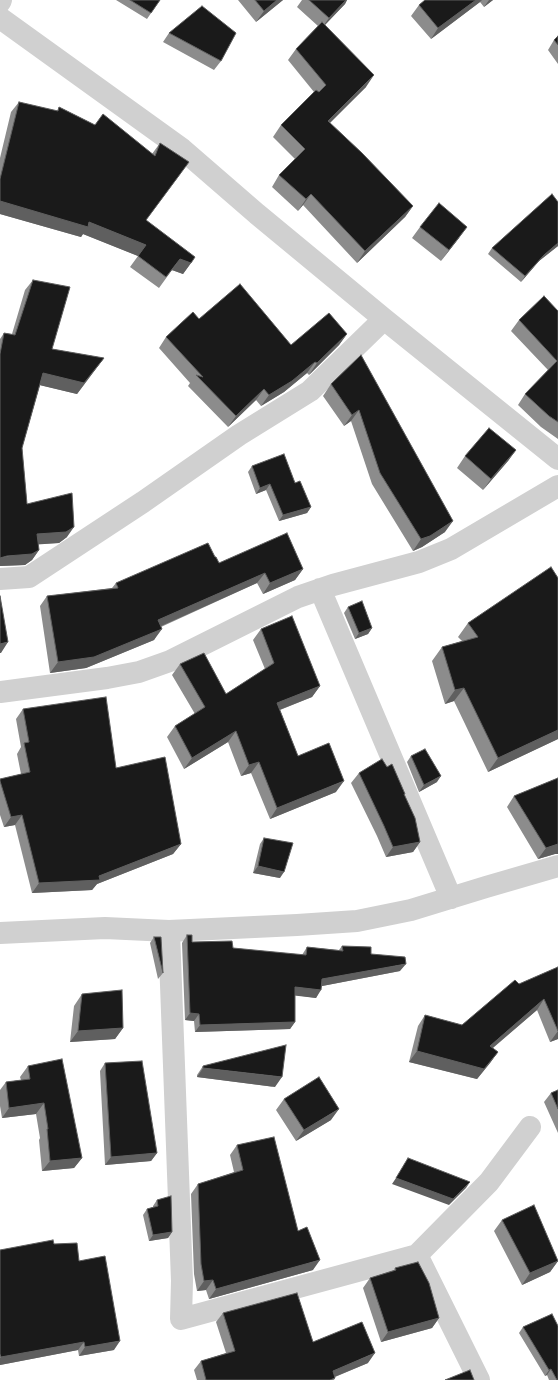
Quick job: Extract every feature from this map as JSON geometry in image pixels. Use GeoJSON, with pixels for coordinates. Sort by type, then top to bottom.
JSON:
{"type":"FeatureCollection","features":[{"type":"Feature","properties":{"kind":"street"},"geometry":{"type":"LineString","coordinates":[[0,18],[182,149],[257,214],[384,319],[558,459]]}},
{"type":"Feature","properties":{"kind":"street"},"geometry":{"type":"LineString","coordinates":[[0,579],[29,577],[143,502],[240,435],[310,391],[384,319]]}},
{"type":"Feature","properties":{"kind":"street"},"geometry":{"type":"LineString","coordinates":[[0,692],[107,678],[139,672],[170,661],[298,597],[320,589],[412,564],[451,549],[558,486]]}},
{"type":"Feature","properties":{"kind":"street"},"geometry":{"type":"LineString","coordinates":[[320,589],[451,898]]}},
{"type":"Feature","properties":{"kind":"street"},"geometry":{"type":"LineString","coordinates":[[0,933],[105,928],[169,932],[357,921],[411,910],[558,866]]}},
{"type":"Feature","properties":{"kind":"street"},"geometry":{"type":"LineString","coordinates":[[169,932],[182,1281],[181,1319],[417,1255],[489,1182],[530,1126]]}},
{"type":"Feature","properties":{"kind":"street"},"geometry":{"type":"LineString","coordinates":[[417,1255],[479,1380]]}},
{"type":"Feature","properties":{"kind":"building"},"geometry":{"type":"Polygon","coordinates":[[[130,0],[160,0],[151,13],[130,0]]]}},
{"type":"Feature","properties":{"kind":"building"},"geometry":{"type":"Polygon","coordinates":[[[255,0],[277,0],[264,11],[255,0]]]}},
{"type":"Feature","properties":{"kind":"building"},"geometry":{"type":"Polygon","coordinates":[[[309,0],[346,0],[329,18],[309,0]]]}},
{"type":"Feature","properties":{"kind":"building"},"geometry":{"type":"Polygon","coordinates":[[[425,0],[476,0],[438,28],[419,5],[425,0]]]}},
{"type":"Feature","properties":{"kind":"building"},"geometry":{"type":"Polygon","coordinates":[[[202,6],[236,33],[221,61],[169,33],[202,6]]]}},
{"type":"Feature","properties":{"kind":"building"},"geometry":{"type":"Polygon","coordinates":[[[322,22],[374,75],[328,121],[362,153],[413,206],[365,251],[311,194],[306,199],[279,175],[305,149],[281,125],[316,90],[319,92],[326,85],[296,49],[322,22]]]}},
{"type":"Feature","properties":{"kind":"building"},"geometry":{"type":"Polygon","coordinates":[[[558,36],[558,45],[554,40],[558,36]]]}},
{"type":"Feature","properties":{"kind":"building"},"geometry":{"type":"Polygon","coordinates":[[[19,102],[58,111],[59,107],[95,125],[103,114],[155,156],[160,143],[189,162],[146,220],[195,257],[191,263],[180,259],[166,277],[138,256],[146,245],[89,222],[88,227],[0,201],[0,179],[19,102]]]}},
{"type":"Feature","properties":{"kind":"building"},"geometry":{"type":"Polygon","coordinates":[[[552,194],[558,202],[558,243],[544,255],[525,276],[492,248],[552,194]]]}},
{"type":"Feature","properties":{"kind":"building"},"geometry":{"type":"Polygon","coordinates":[[[439,203],[467,227],[449,250],[420,227],[439,203]]]}},
{"type":"Feature","properties":{"kind":"building"},"geometry":{"type":"Polygon","coordinates":[[[33,280],[70,287],[52,349],[104,358],[84,383],[43,373],[22,448],[27,504],[72,493],[74,527],[66,532],[37,534],[39,550],[32,554],[0,558],[0,354],[4,333],[15,335],[33,280]]]}},
{"type":"Feature","properties":{"kind":"building"},"geometry":{"type":"Polygon","coordinates":[[[240,284],[291,345],[329,313],[347,334],[317,363],[315,362],[292,381],[269,395],[264,389],[236,416],[196,375],[203,377],[166,337],[193,312],[199,319],[240,284]]]}},
{"type":"Feature","properties":{"kind":"building"},"geometry":{"type":"Polygon","coordinates":[[[544,296],[558,311],[558,422],[549,416],[525,394],[557,361],[519,320],[544,296]]]}},
{"type":"Feature","properties":{"kind":"building"},"geometry":{"type":"Polygon","coordinates":[[[361,355],[453,521],[430,536],[421,539],[380,473],[359,410],[352,415],[331,384],[361,355]]]}},
{"type":"Feature","properties":{"kind":"building"},"geometry":{"type":"Polygon","coordinates":[[[489,428],[516,450],[491,479],[465,456],[489,428]]]}},
{"type":"Feature","properties":{"kind":"building"},"geometry":{"type":"Polygon","coordinates":[[[284,454],[295,483],[300,481],[311,507],[283,515],[270,484],[260,488],[252,466],[284,454]]]}},
{"type":"Feature","properties":{"kind":"building"},"geometry":{"type":"Polygon","coordinates":[[[287,533],[303,569],[270,583],[265,573],[158,620],[162,629],[94,657],[58,662],[47,596],[118,588],[116,583],[208,543],[219,563],[287,533]]]}},
{"type":"Feature","properties":{"kind":"building"},"geometry":{"type":"Polygon","coordinates":[[[551,567],[558,578],[558,730],[498,758],[464,688],[455,690],[442,647],[478,637],[468,623],[551,567]]]}},
{"type":"Feature","properties":{"kind":"building"},"geometry":{"type":"Polygon","coordinates":[[[0,596],[8,642],[0,644],[0,596]]]}},
{"type":"Feature","properties":{"kind":"building"},"geometry":{"type":"Polygon","coordinates":[[[362,601],[372,628],[359,633],[348,607],[362,601]]]}},
{"type":"Feature","properties":{"kind":"building"},"geometry":{"type":"Polygon","coordinates":[[[292,616],[320,686],[277,703],[298,756],[329,743],[344,781],[277,808],[259,762],[249,765],[236,731],[192,758],[175,726],[205,707],[180,664],[204,653],[226,694],[274,663],[261,629],[292,616]]]}},
{"type":"Feature","properties":{"kind":"building"},"geometry":{"type":"Polygon","coordinates":[[[106,697],[116,768],[165,757],[181,844],[99,876],[100,880],[39,883],[22,815],[11,817],[0,781],[0,779],[30,772],[24,743],[29,742],[23,709],[106,697]]]}},
{"type":"Feature","properties":{"kind":"building"},"geometry":{"type":"Polygon","coordinates":[[[425,749],[441,776],[424,785],[411,756],[425,749]]]}},
{"type":"Feature","properties":{"kind":"building"},"geometry":{"type":"Polygon","coordinates":[[[382,759],[387,767],[392,764],[415,818],[420,842],[393,847],[359,773],[382,759]]]}},
{"type":"Feature","properties":{"kind":"building"},"geometry":{"type":"Polygon","coordinates":[[[558,778],[558,844],[546,848],[514,796],[558,778]]]}},
{"type":"Feature","properties":{"kind":"building"},"geometry":{"type":"Polygon","coordinates":[[[264,838],[293,843],[284,872],[258,866],[264,838]]]}},
{"type":"Feature","properties":{"kind":"building"},"geometry":{"type":"Polygon","coordinates":[[[187,935],[192,935],[192,942],[232,941],[233,948],[306,955],[307,947],[343,951],[342,946],[371,947],[371,954],[405,957],[406,964],[322,979],[321,990],[295,987],[295,1022],[200,1025],[199,1014],[190,1013],[187,935]]]}},
{"type":"Feature","properties":{"kind":"building"},"geometry":{"type":"Polygon","coordinates":[[[154,937],[161,937],[163,973],[154,937]]]}},
{"type":"Feature","properties":{"kind":"building"},"geometry":{"type":"Polygon","coordinates":[[[558,967],[558,1031],[544,999],[490,1046],[498,1052],[484,1069],[417,1051],[425,1015],[462,1025],[515,980],[519,984],[558,967]]]}},
{"type":"Feature","properties":{"kind":"building"},"geometry":{"type":"Polygon","coordinates":[[[122,990],[123,1028],[78,1031],[82,994],[122,990]]]}},
{"type":"Feature","properties":{"kind":"building"},"geometry":{"type":"Polygon","coordinates":[[[286,1045],[282,1077],[203,1068],[203,1066],[286,1045]]]}},
{"type":"Feature","properties":{"kind":"building"},"geometry":{"type":"Polygon","coordinates":[[[62,1059],[82,1158],[50,1161],[48,1129],[44,1103],[9,1108],[6,1082],[30,1079],[28,1066],[62,1059]]]}},
{"type":"Feature","properties":{"kind":"building"},"geometry":{"type":"Polygon","coordinates":[[[142,1061],[157,1153],[111,1157],[105,1063],[142,1061]]]}},
{"type":"Feature","properties":{"kind":"building"},"geometry":{"type":"Polygon","coordinates":[[[319,1077],[339,1109],[304,1130],[284,1099],[319,1077]]]}},
{"type":"Feature","properties":{"kind":"building"},"geometry":{"type":"Polygon","coordinates":[[[558,1090],[558,1109],[551,1093],[558,1090]]]}},
{"type":"Feature","properties":{"kind":"building"},"geometry":{"type":"Polygon","coordinates":[[[274,1137],[298,1231],[307,1227],[320,1260],[216,1289],[213,1280],[204,1281],[201,1264],[198,1184],[243,1170],[237,1145],[274,1137]]]}},
{"type":"Feature","properties":{"kind":"building"},"geometry":{"type":"Polygon","coordinates":[[[408,1158],[470,1182],[453,1199],[396,1178],[408,1158]]]}},
{"type":"Feature","properties":{"kind":"building"},"geometry":{"type":"Polygon","coordinates":[[[171,1196],[172,1232],[153,1235],[147,1209],[158,1206],[157,1200],[171,1196]]]}},
{"type":"Feature","properties":{"kind":"building"},"geometry":{"type":"Polygon","coordinates":[[[534,1205],[558,1261],[530,1273],[502,1220],[534,1205]]]}},
{"type":"Feature","properties":{"kind":"building"},"geometry":{"type":"Polygon","coordinates":[[[53,1240],[54,1244],[77,1243],[79,1261],[105,1256],[120,1341],[85,1347],[84,1342],[1,1357],[0,1250],[53,1240]]]}},
{"type":"Feature","properties":{"kind":"building"},"geometry":{"type":"Polygon","coordinates":[[[418,1262],[429,1283],[439,1318],[388,1332],[370,1278],[396,1270],[395,1268],[418,1262]]]}},
{"type":"Feature","properties":{"kind":"building"},"geometry":{"type":"Polygon","coordinates":[[[297,1293],[313,1342],[362,1322],[375,1353],[333,1371],[335,1378],[330,1380],[206,1380],[201,1361],[235,1351],[223,1313],[297,1293]]]}},
{"type":"Feature","properties":{"kind":"building"},"geometry":{"type":"Polygon","coordinates":[[[552,1314],[558,1326],[558,1380],[551,1369],[549,1370],[523,1327],[552,1314]]]}},
{"type":"Feature","properties":{"kind":"building"},"geometry":{"type":"Polygon","coordinates":[[[470,1370],[474,1380],[445,1380],[470,1370]]]}}]}
